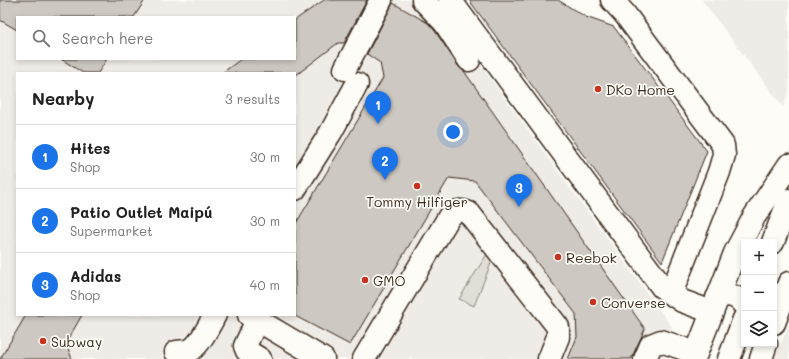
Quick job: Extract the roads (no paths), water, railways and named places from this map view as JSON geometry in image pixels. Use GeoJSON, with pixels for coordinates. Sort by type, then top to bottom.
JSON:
{"type":"FeatureCollection","features":[{"type":"Feature","properties":{"kind":"main road"},"geometry":{"type":"LineString","coordinates":[[296,187],[331,132],[381,0]]}},
{"type":"Feature","properties":{"kind":"main road"},"geometry":{"type":"LineString","coordinates":[[423,0],[445,23],[469,60]]}},
{"type":"Feature","properties":{"kind":"main road"},"geometry":{"type":"LineString","coordinates":[[450,0],[662,287],[682,301],[715,305]]}},
{"type":"Feature","properties":{"kind":"main road"},"geometry":{"type":"LineString","coordinates":[[612,0],[624,13],[723,145],[724,155],[719,172],[671,294]]}},
{"type":"Feature","properties":{"kind":"main road"},"geometry":{"type":"LineString","coordinates":[[645,359],[651,345],[661,342],[695,356],[735,253],[745,233],[789,165]]}},
{"type":"Feature","properties":{"kind":"main road"},"geometry":{"type":"LineString","coordinates":[[774,239],[789,200]]}},
{"type":"Feature","properties":{"kind":"main road"},"geometry":{"type":"LineString","coordinates":[[364,359],[449,217],[454,211],[462,210],[468,213],[558,327],[558,337],[549,359]]}},
{"type":"Feature","properties":{"kind":"main road"},"geometry":{"type":"LineString","coordinates":[[777,315],[788,287]]}},
{"type":"Feature","properties":{"kind":"main road"},"geometry":{"type":"LineString","coordinates":[[715,305],[724,295],[736,297],[741,302]]}},
{"type":"Feature","properties":{"kind":"main road"},"geometry":{"type":"LineString","coordinates":[[176,352],[192,349],[197,344],[214,316]]}},
{"type":"Feature","properties":{"kind":"main road"},"geometry":{"type":"LineString","coordinates":[[260,359],[247,351],[245,346],[253,318],[317,357]]}},
{"type":"Feature","properties":{"kind":"main road"},"geometry":{"type":"LineString","coordinates":[[729,359],[741,327]]}},
{"type":"Feature","properties":{"kind":"main road"},"geometry":{"type":"LineString","coordinates":[[777,333],[789,331]]}},
{"type":"Feature","properties":{"kind":"main road"},"geometry":{"type":"LineString","coordinates":[[761,359],[765,347]]}},
{"type":"Feature","properties":{"kind":"place","name":"DKo Home"},"geometry":{"type":"Point","coordinates":[598,89]}},
{"type":"Feature","properties":{"kind":"place","name":"Hites"},"geometry":{"type":"Point","coordinates":[378,124]}},
{"type":"Feature","properties":{"kind":"place","name":"Patio Outlet Maipú"},"geometry":{"type":"Point","coordinates":[385,180]}},
{"type":"Feature","properties":{"kind":"place","name":"Tommy Hilfiger"},"geometry":{"type":"Point","coordinates":[417,186]}},
{"type":"Feature","properties":{"kind":"place","name":"Adidas"},"geometry":{"type":"Point","coordinates":[519,207]}},
{"type":"Feature","properties":{"kind":"place","name":"Reebok"},"geometry":{"type":"Point","coordinates":[558,257]}},
{"type":"Feature","properties":{"kind":"place","name":"GMO"},"geometry":{"type":"Point","coordinates":[365,280]}},
{"type":"Feature","properties":{"kind":"place","name":"Converse"},"geometry":{"type":"Point","coordinates":[593,302]}},
{"type":"Feature","properties":{"kind":"place","name":"Subway"},"geometry":{"type":"Point","coordinates":[43,341]}}]}
